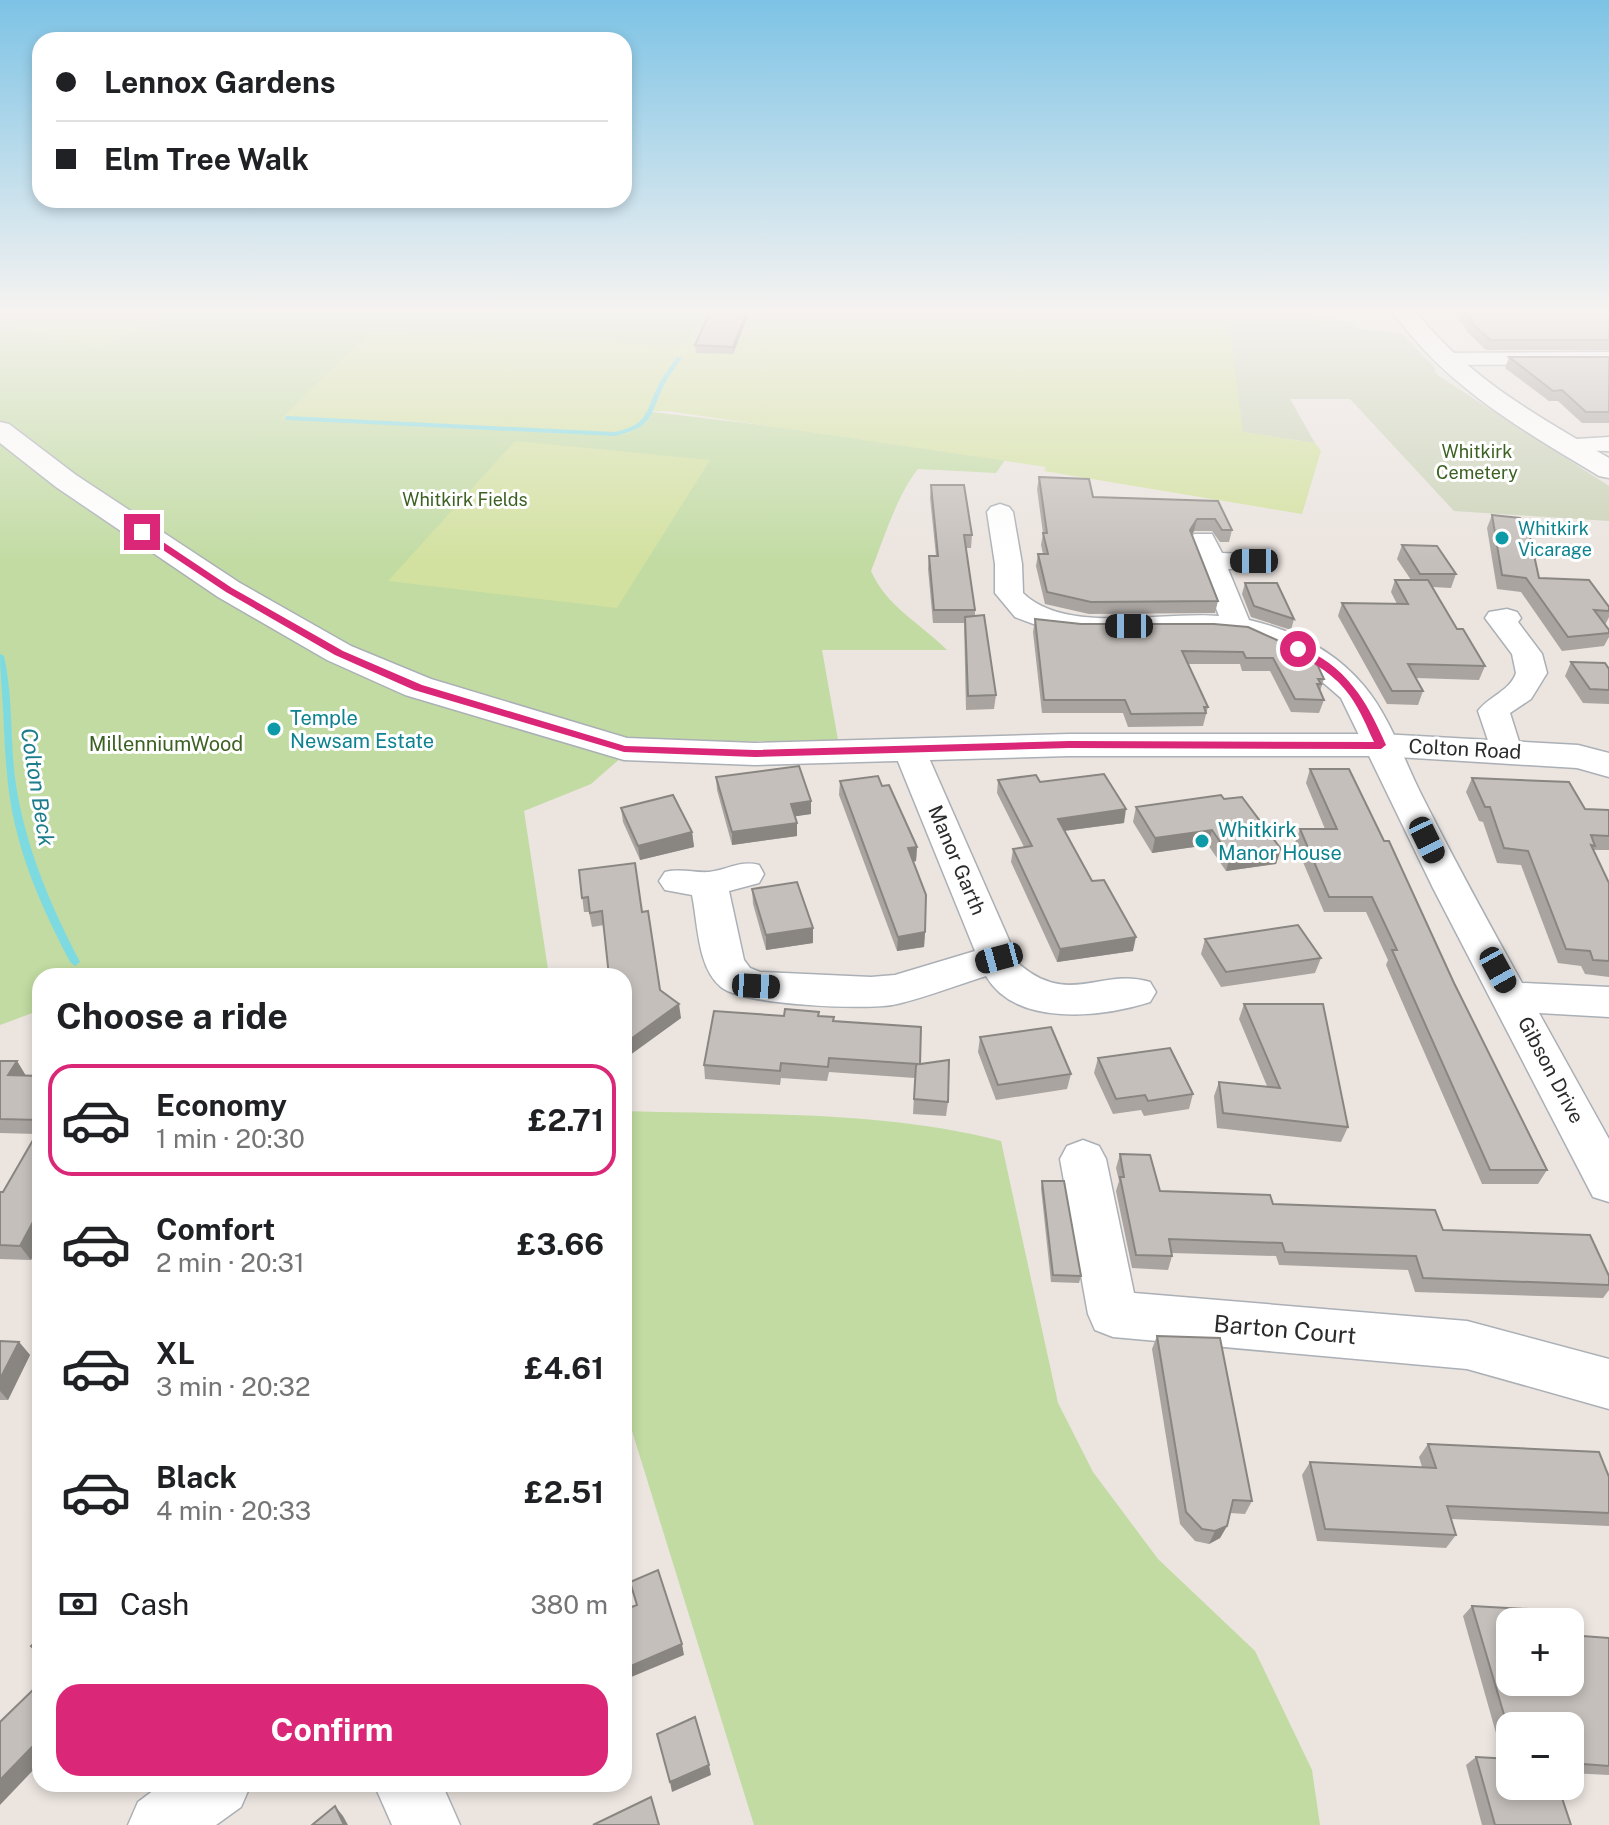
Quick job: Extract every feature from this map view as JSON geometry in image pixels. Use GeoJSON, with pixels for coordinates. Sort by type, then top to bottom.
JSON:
{"type":"FeatureCollection","features":[{"type":"Feature","properties":{"kind":"street"},"geometry":{"type":"LineString","coordinates":[[1487,393],[1609,470]]}},
{"type":"Feature","properties":{"kind":"street","name":"Colton Road"},"geometry":{"type":"LineString","coordinates":[[0,430],[66,481],[229,590],[339,653],[418,687],[589,741],[648,751],[755,754],[1069,745],[1381,745],[1578,757],[1609,765]]}},
{"type":"Feature","properties":{"kind":"street"},"geometry":{"type":"LineString","coordinates":[[1567,445],[1609,444]]}},
{"type":"Feature","properties":{"kind":"street","name":"Gibson Drive"},"geometry":{"type":"LineString","coordinates":[[1000,512],[1009,573],[1007,586],[1019,620],[1095,626],[1194,622],[1237,626],[1298,649],[1334,670],[1364,707],[1438,864],[1513,997],[1609,1183]]}},
{"type":"Feature","properties":{"kind":"street"},"geometry":{"type":"LineString","coordinates":[[1237,626],[1208,550],[1254,561]]}},
{"type":"Feature","properties":{"kind":"street"},"geometry":{"type":"LineString","coordinates":[[1506,751],[1494,711],[1528,684],[1533,671],[1530,658],[1499,618],[1507,618]]}},
{"type":"Feature","properties":{"kind":"street","name":"Manor Garth"},"geometry":{"type":"LineString","coordinates":[[909,749],[1004,973],[1015,984],[1048,1000],[1068,1002],[1136,992]]}},
{"type":"Feature","properties":{"kind":"street"},"geometry":{"type":"LineString","coordinates":[[711,880],[725,964],[736,978],[756,986],[871,992],[895,990],[999,958]]}},
{"type":"Feature","properties":{"kind":"street"},"geometry":{"type":"LineString","coordinates":[[1513,997],[1609,1002]]}},
{"type":"Feature","properties":{"kind":"street","name":"Barton Court"},"geometry":{"type":"LineString","coordinates":[[1083,1159],[1113,1314],[1467,1345],[1609,1384]]}},
{"type":"Feature","properties":{"kind":"street"},"geometry":{"type":"LineString","coordinates":[[161,1825],[207,1792]]}},
{"type":"Feature","properties":{"kind":"street"},"geometry":{"type":"LineString","coordinates":[[411,1792],[427,1825]]}},
{"type":"Feature","properties":{"kind":"green space"},"geometry":{"type":"Polygon","coordinates":[[[0,393],[647,393],[635,410],[1005,460],[996,473],[918,469],[910,479],[871,571],[885,594],[947,650],[822,650],[838,740],[715,742],[664,739],[648,751],[623,756],[591,784],[524,811],[548,968],[32,968],[32,1013],[0,1025],[0,393]]]}},
{"type":"Feature","properties":{"kind":"green space"},"geometry":{"type":"Polygon","coordinates":[[[307,393],[1238,393],[1243,432],[1315,443],[1321,451],[1302,514],[1044,471],[1046,467],[668,411],[644,411],[644,419],[648,422],[628,434],[613,436],[281,419],[307,393]]]}},
{"type":"Feature","properties":{"kind":"green space","name":"Whitkirk Cemetery"},"geometry":{"type":"Polygon","coordinates":[[[1237,393],[1466,393],[1609,486],[1609,521],[1454,511],[1350,399],[1290,399],[1315,443],[1242,432],[1237,393]]]}},
{"type":"Feature","properties":{"kind":"green space","name":"Whitkirk Fields"},"geometry":{"type":"Polygon","coordinates":[[[515,441],[710,460],[617,608],[388,581],[515,441]]]}},
{"type":"Feature","properties":{"kind":"green space"},"geometry":{"type":"Polygon","coordinates":[[[632,1111],[862,1119],[956,1131],[1001,1141],[1058,1403],[1093,1472],[1158,1559],[1255,1651],[1312,1770],[1320,1825],[754,1825],[632,1431],[632,1111]]]}},
{"type":"Feature","properties":{"kind":"building"},"geometry":{"type":"Polygon","coordinates":[[[1565,393],[1609,393],[1609,412],[1586,412],[1565,393]]]}},
{"type":"Feature","properties":{"kind":"building"},"geometry":{"type":"Polygon","coordinates":[[[1039,477],[1089,479],[1093,497],[1218,501],[1232,530],[1222,530],[1215,519],[1197,519],[1190,530],[1218,601],[1091,602],[1047,592],[1038,554],[1048,554],[1043,533],[1047,533],[1039,477]]]}},
{"type":"Feature","properties":{"kind":"building"},"geometry":{"type":"Polygon","coordinates":[[[931,485],[964,485],[972,535],[964,535],[975,610],[934,610],[929,556],[938,556],[931,485]]]}},
{"type":"Feature","properties":{"kind":"building"},"geometry":{"type":"Polygon","coordinates":[[[1492,515],[1520,518],[1523,531],[1529,532],[1539,578],[1589,580],[1609,607],[1609,611],[1594,610],[1609,633],[1568,637],[1526,578],[1502,575],[1492,515]]]}},
{"type":"Feature","properties":{"kind":"building"},"geometry":{"type":"Polygon","coordinates":[[[1402,545],[1437,546],[1456,574],[1420,574],[1402,545]]]}},
{"type":"Feature","properties":{"kind":"building"},"geometry":{"type":"Polygon","coordinates":[[[1395,580],[1428,580],[1457,629],[1463,629],[1485,666],[1408,664],[1423,691],[1392,691],[1342,603],[1408,604],[1395,580]]]}},
{"type":"Feature","properties":{"kind":"building"},"geometry":{"type":"Polygon","coordinates":[[[1245,583],[1277,583],[1294,619],[1254,606],[1245,583]]]}},
{"type":"Feature","properties":{"kind":"building"},"geometry":{"type":"Polygon","coordinates":[[[984,615],[996,695],[968,696],[965,617],[984,615]]]}},
{"type":"Feature","properties":{"kind":"building"},"geometry":{"type":"Polygon","coordinates":[[[1035,619],[1081,624],[1248,627],[1299,650],[1318,666],[1324,679],[1318,679],[1321,684],[1317,684],[1324,700],[1295,699],[1273,658],[1246,658],[1243,652],[1182,651],[1208,707],[1204,707],[1206,713],[1131,714],[1125,700],[1044,700],[1035,619]]]}},
{"type":"Feature","properties":{"kind":"building"},"geometry":{"type":"Polygon","coordinates":[[[1571,662],[1605,663],[1609,669],[1609,690],[1590,689],[1571,662]]]}},
{"type":"Feature","properties":{"kind":"building"},"geometry":{"type":"Polygon","coordinates":[[[799,766],[811,801],[791,804],[797,823],[732,832],[716,777],[799,766]]]}},
{"type":"Feature","properties":{"kind":"building"},"geometry":{"type":"Polygon","coordinates":[[[1310,769],[1349,769],[1384,841],[1389,841],[1454,983],[1547,1170],[1490,1170],[1392,950],[1397,950],[1372,897],[1329,897],[1300,829],[1337,829],[1310,769]]]}},
{"type":"Feature","properties":{"kind":"building"},"geometry":{"type":"Polygon","coordinates":[[[1104,774],[1126,809],[1058,819],[1092,881],[1104,880],[1136,937],[1060,949],[1013,849],[1032,846],[998,780],[1036,775],[1040,782],[1104,774]]]}},
{"type":"Feature","properties":{"kind":"building"},"geometry":{"type":"Polygon","coordinates":[[[878,776],[882,786],[889,785],[917,847],[908,848],[926,895],[925,932],[898,937],[840,781],[878,776]]]}},
{"type":"Feature","properties":{"kind":"building"},"geometry":{"type":"Polygon","coordinates":[[[1472,778],[1569,782],[1585,809],[1609,810],[1609,836],[1591,835],[1595,846],[1591,845],[1609,883],[1609,961],[1593,960],[1590,951],[1566,949],[1528,851],[1504,848],[1490,807],[1485,807],[1472,778]]]}},
{"type":"Feature","properties":{"kind":"building"},"geometry":{"type":"Polygon","coordinates":[[[673,795],[692,832],[638,846],[621,808],[673,795]]]}},
{"type":"Feature","properties":{"kind":"building"},"geometry":{"type":"Polygon","coordinates":[[[1221,795],[1224,799],[1242,797],[1281,849],[1230,856],[1212,830],[1155,838],[1136,807],[1221,795]]]}},
{"type":"Feature","properties":{"kind":"building"},"geometry":{"type":"Polygon","coordinates":[[[635,863],[642,912],[648,911],[660,990],[679,1004],[632,1038],[632,968],[608,968],[602,911],[590,913],[588,897],[582,898],[579,870],[635,863]]]}},
{"type":"Feature","properties":{"kind":"building"},"geometry":{"type":"Polygon","coordinates":[[[797,882],[813,928],[766,935],[752,889],[797,882]]]}},
{"type":"Feature","properties":{"kind":"building"},"geometry":{"type":"Polygon","coordinates":[[[1298,925],[1321,958],[1226,972],[1205,939],[1298,925]]]}},
{"type":"Feature","properties":{"kind":"building"},"geometry":{"type":"Polygon","coordinates":[[[1244,1004],[1323,1004],[1348,1127],[1223,1113],[1219,1082],[1280,1088],[1244,1004]]]}},
{"type":"Feature","properties":{"kind":"building"},"geometry":{"type":"Polygon","coordinates":[[[785,1009],[819,1012],[818,1016],[834,1017],[833,1021],[921,1027],[920,1064],[949,1060],[948,1102],[914,1099],[918,1064],[829,1058],[828,1067],[781,1063],[780,1071],[704,1065],[714,1011],[784,1016],[785,1009]]]}},
{"type":"Feature","properties":{"kind":"building"},"geometry":{"type":"Polygon","coordinates":[[[1051,1027],[1071,1074],[998,1085],[980,1037],[1051,1027]]]}},
{"type":"Feature","properties":{"kind":"building"},"geometry":{"type":"Polygon","coordinates":[[[1170,1048],[1193,1094],[1148,1101],[1145,1095],[1116,1099],[1098,1058],[1170,1048]]]}},
{"type":"Feature","properties":{"kind":"building"},"geometry":{"type":"Polygon","coordinates":[[[0,1061],[17,1061],[8,1075],[32,1076],[32,1120],[0,1119],[0,1061]]]}},
{"type":"Feature","properties":{"kind":"building"},"geometry":{"type":"Polygon","coordinates":[[[32,1142],[32,1224],[20,1246],[0,1245],[0,1192],[3,1192],[32,1142]]]}},
{"type":"Feature","properties":{"kind":"building"},"geometry":{"type":"Polygon","coordinates":[[[1120,1154],[1150,1155],[1160,1191],[1270,1195],[1273,1204],[1435,1210],[1443,1230],[1590,1235],[1609,1276],[1609,1285],[1423,1278],[1416,1256],[1285,1252],[1282,1243],[1169,1239],[1172,1256],[1136,1255],[1120,1177],[1124,1177],[1120,1154]]]}},
{"type":"Feature","properties":{"kind":"building"},"geometry":{"type":"Polygon","coordinates":[[[1042,1181],[1064,1181],[1081,1276],[1053,1275],[1042,1181]]]}},
{"type":"Feature","properties":{"kind":"building"},"geometry":{"type":"Polygon","coordinates":[[[1157,1336],[1220,1338],[1252,1501],[1233,1500],[1227,1526],[1215,1531],[1202,1529],[1186,1512],[1157,1336]]]}},
{"type":"Feature","properties":{"kind":"building"},"geometry":{"type":"Polygon","coordinates":[[[0,1341],[19,1342],[0,1379],[0,1341]]]}},
{"type":"Feature","properties":{"kind":"building"},"geometry":{"type":"Polygon","coordinates":[[[1428,1444],[1599,1452],[1609,1477],[1609,1513],[1447,1506],[1456,1535],[1325,1529],[1310,1462],[1436,1468],[1428,1444]]]}},
{"type":"Feature","properties":{"kind":"building"},"geometry":{"type":"Polygon","coordinates":[[[658,1570],[682,1644],[632,1666],[632,1607],[637,1605],[632,1581],[658,1570]]]}},
{"type":"Feature","properties":{"kind":"building"},"geometry":{"type":"Polygon","coordinates":[[[1472,1606],[1508,1608],[1496,1608],[1496,1687],[1472,1606]]]}},
{"type":"Feature","properties":{"kind":"building"},"geometry":{"type":"Polygon","coordinates":[[[1584,1636],[1609,1638],[1609,1766],[1584,1764],[1584,1712],[1503,1712],[1499,1696],[1584,1696],[1584,1636]]]}},
{"type":"Feature","properties":{"kind":"building"},"geometry":{"type":"Polygon","coordinates":[[[32,1691],[32,1747],[0,1780],[0,1722],[32,1691]]]}},
{"type":"Feature","properties":{"kind":"building"},"geometry":{"type":"Polygon","coordinates":[[[695,1717],[709,1765],[670,1782],[657,1734],[695,1717]]]}},
{"type":"Feature","properties":{"kind":"building"},"geometry":{"type":"Polygon","coordinates":[[[1476,1757],[1496,1758],[1496,1800],[1563,1800],[1571,1825],[1495,1825],[1476,1757]]]}},
{"type":"Feature","properties":{"kind":"building"},"geometry":{"type":"Polygon","coordinates":[[[651,1797],[659,1825],[593,1825],[651,1797]]]}},
{"type":"Feature","properties":{"kind":"building"},"geometry":{"type":"Polygon","coordinates":[[[335,1806],[344,1825],[312,1825],[335,1806]]]}},
{"type":"Feature","properties":{"kind":"waterway"},"geometry":{"type":"LineString","coordinates":[[287,418],[615,434],[642,424],[658,393]]}},
{"type":"Feature","properties":{"kind":"waterway","name":"Colton Beck"},"geometry":{"type":"LineString","coordinates":[[0,656],[6,686],[14,803],[34,873],[75,962]]}},
{"type":"Feature","properties":{"kind":"place","name":"Whitkirk Vicarage"},"geometry":{"type":"Point","coordinates":[1502,538]}},
{"type":"Feature","properties":{"kind":"place","name":"Temple Newsam Estate"},"geometry":{"type":"Point","coordinates":[274,729]}},
{"type":"Feature","properties":{"kind":"place","name":"Whitkirk Manor House"},"geometry":{"type":"Point","coordinates":[1202,841]}},
{"type":"Feature","properties":{"kind":"route"},"geometry":{"type":"LineString","coordinates":[[142,532],[229,590],[339,653],[418,687],[589,741],[624,749],[755,754],[1069,745],[1381,745],[1351,687],[1334,670],[1298,649]]}},
{"type":"Feature","properties":{"kind":"park label","name":"MillenniumWood"},"geometry":{"type":"Point","coordinates":[166,744]}}]}
